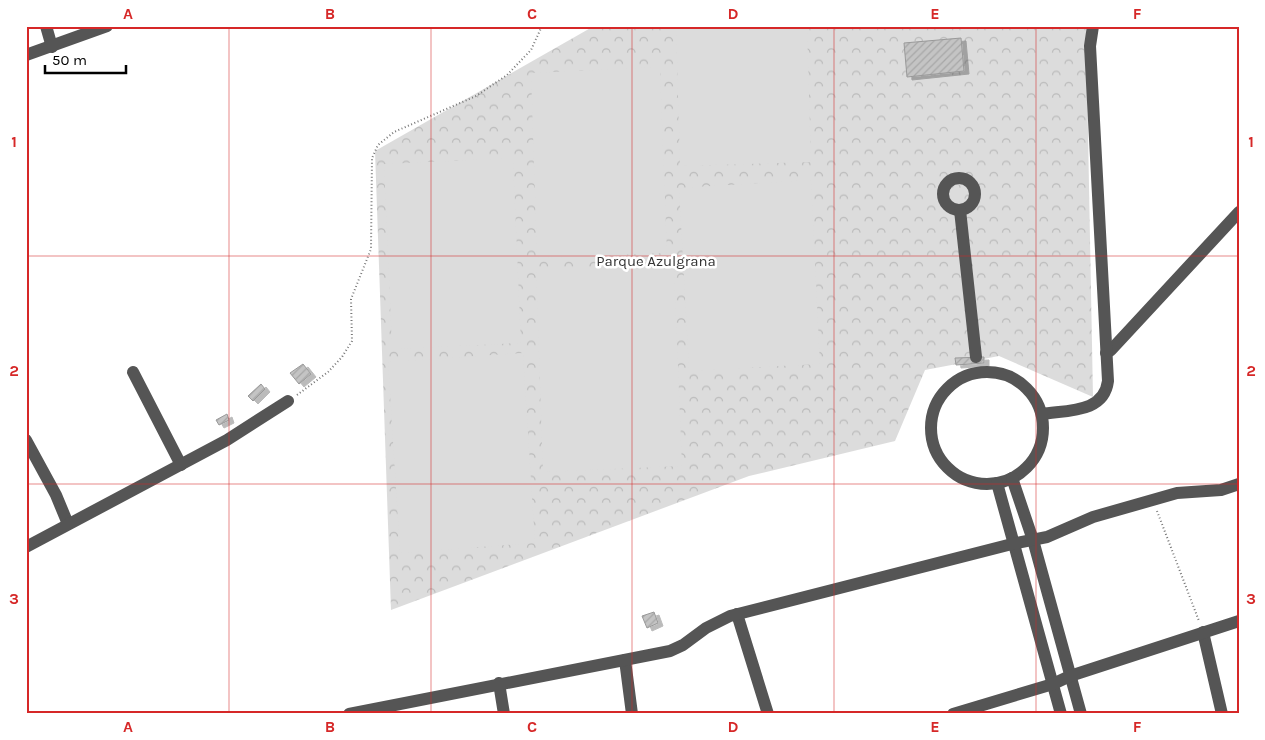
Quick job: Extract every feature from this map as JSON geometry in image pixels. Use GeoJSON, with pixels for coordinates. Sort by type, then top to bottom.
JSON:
{"type":"FeatureCollection","features":[{"type":"Feature","properties":{"kind":"street"},"geometry":{"type":"LineString","coordinates":[[46,26],[52,47]]}},
{"type":"Feature","properties":{"kind":"street"},"geometry":{"type":"LineString","coordinates":[[26,55],[107,26]]}},
{"type":"Feature","properties":{"kind":"street"},"geometry":{"type":"LineString","coordinates":[[1042,414],[1088,407],[1099,402],[1106,391],[1108,381],[1090,46],[1093,26]]}},
{"type":"Feature","properties":{"kind":"street"},"geometry":{"type":"LineString","coordinates":[[960,210],[976,364],[986,371],[1005,374],[1022,383],[1034,397],[1042,414],[1043,433],[1038,451],[1028,467],[1012,478],[997,483],[979,484],[962,479],[947,469],[936,454],[930,438],[930,420],[935,403],[946,388],[976,364]]}},
{"type":"Feature","properties":{"kind":"street"},"geometry":{"type":"LineString","coordinates":[[1106,353],[1111,350],[1239,212]]}},
{"type":"Feature","properties":{"kind":"street"},"geometry":{"type":"LineString","coordinates":[[133,372],[181,465]]}},
{"type":"Feature","properties":{"kind":"street"},"geometry":{"type":"LineString","coordinates":[[26,547],[227,440],[288,401]]}},
{"type":"Feature","properties":{"kind":"street"},"geometry":{"type":"LineString","coordinates":[[26,440],[56,495],[68,524]]}},
{"type":"Feature","properties":{"kind":"street"},"geometry":{"type":"LineString","coordinates":[[1012,478],[1033,540],[1081,714]]}},
{"type":"Feature","properties":{"kind":"street"},"geometry":{"type":"LineString","coordinates":[[997,483],[1012,544],[1061,714]]}},
{"type":"Feature","properties":{"kind":"street"},"geometry":{"type":"LineString","coordinates":[[349,714],[389,710],[499,683],[670,651],[683,645],[706,628],[730,616],[1012,544],[1047,537],[1094,517],[1177,493],[1221,490],[1239,484]]}},
{"type":"Feature","properties":{"kind":"street"},"geometry":{"type":"LineString","coordinates":[[738,614],[768,714]]}},
{"type":"Feature","properties":{"kind":"street"},"geometry":{"type":"LineString","coordinates":[[953,714],[1053,684],[1070,676],[1239,620]]}},
{"type":"Feature","properties":{"kind":"street"},"geometry":{"type":"LineString","coordinates":[[1203,632],[1222,714]]}},
{"type":"Feature","properties":{"kind":"street"},"geometry":{"type":"LineString","coordinates":[[625,660],[632,714]]}},
{"type":"Feature","properties":{"kind":"street"},"geometry":{"type":"LineString","coordinates":[[499,683],[504,714]]}},
{"type":"Feature","properties":{"kind":"path"},"geometry":{"type":"LineString","coordinates":[[288,401],[328,372],[342,357],[352,341],[351,299],[371,249],[372,158],[378,145],[394,132],[476,96],[506,75],[531,50],[542,26]]}},
{"type":"Feature","properties":{"kind":"path"},"geometry":{"type":"LineString","coordinates":[[1153,500],[1203,632]]}},
{"type":"Feature","properties":{"kind":"green space","name":"Parque Azulgrana"},"geometry":{"type":"Polygon","coordinates":[[[594,26],[1086,26],[1093,397],[999,356],[925,370],[895,441],[749,476],[391,610],[375,151],[594,26]]]}},
{"type":"Feature","properties":{"kind":"green space"},"geometry":{"type":"Polygon","coordinates":[[[676,26],[807,26],[811,162],[680,166],[676,26]]]}},
{"type":"Feature","properties":{"kind":"green space"},"geometry":{"type":"Polygon","coordinates":[[[660,67],[667,253],[537,258],[531,73],[660,67]]]}},
{"type":"Feature","properties":{"kind":"green space"},"geometry":{"type":"Polygon","coordinates":[[[513,158],[521,343],[392,349],[384,164],[513,158]]]}},
{"type":"Feature","properties":{"kind":"green space"},"geometry":{"type":"Polygon","coordinates":[[[811,180],[820,364],[689,371],[679,188],[811,180]]]}},
{"type":"Feature","properties":{"kind":"green space"},"geometry":{"type":"Polygon","coordinates":[[[674,266],[682,466],[543,472],[536,272],[674,266]]]}},
{"type":"Feature","properties":{"kind":"green space"},"geometry":{"type":"Polygon","coordinates":[[[523,353],[535,543],[400,553],[388,362],[523,353]]]}},
{"type":"Feature","properties":{"kind":"building"},"geometry":{"type":"Polygon","coordinates":[[[961,38],[964,71],[907,77],[904,43],[961,38]]]}},
{"type":"Feature","properties":{"kind":"building"},"geometry":{"type":"Polygon","coordinates":[[[984,357],[984,363],[956,365],[955,358],[984,357]]]}},
{"type":"Feature","properties":{"kind":"building"},"geometry":{"type":"Polygon","coordinates":[[[303,364],[311,374],[299,384],[290,373],[303,364]]]}},
{"type":"Feature","properties":{"kind":"building"},"geometry":{"type":"Polygon","coordinates":[[[261,384],[265,389],[253,401],[248,396],[261,384]]]}},
{"type":"Feature","properties":{"kind":"building"},"geometry":{"type":"Polygon","coordinates":[[[227,414],[229,420],[219,425],[216,420],[227,414]]]}},
{"type":"Feature","properties":{"kind":"building"},"geometry":{"type":"Polygon","coordinates":[[[654,612],[658,623],[647,628],[642,616],[654,612]]]}}]}
